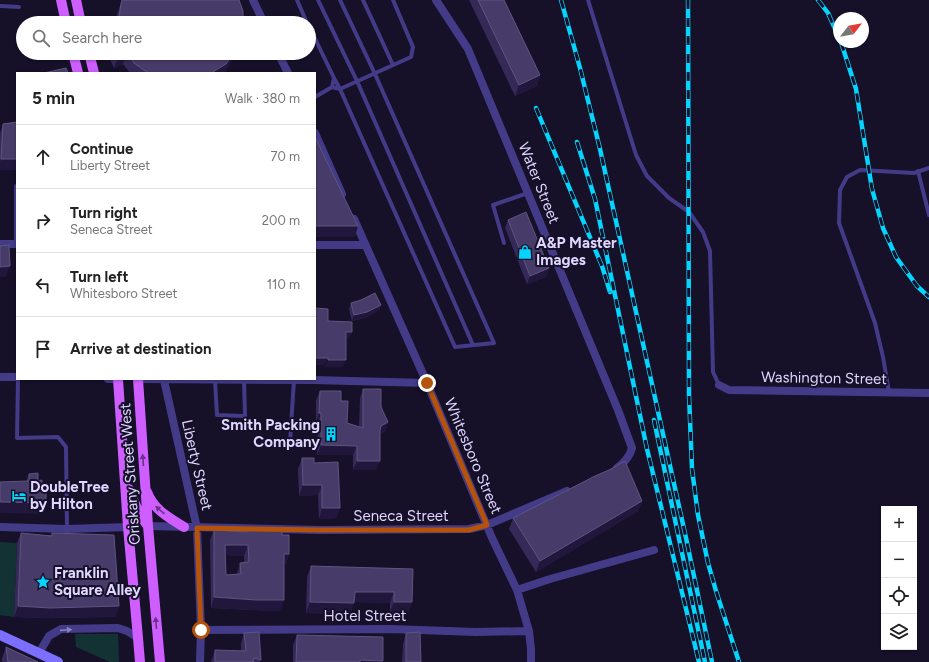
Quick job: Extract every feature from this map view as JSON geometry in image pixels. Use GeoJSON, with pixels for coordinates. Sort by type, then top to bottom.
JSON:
{"type":"FeatureCollection","features":[{"type":"Feature","properties":{"kind":"main road"},"geometry":{"type":"LineString","coordinates":[[61,0],[64,16]]}},
{"type":"Feature","properties":{"kind":"main road"},"geometry":{"type":"LineString","coordinates":[[76,0],[79,16]]}},
{"type":"Feature","properties":{"kind":"main road"},"geometry":{"type":"LineString","coordinates":[[75,60],[78,72]]}},
{"type":"Feature","properties":{"kind":"main road"},"geometry":{"type":"LineString","coordinates":[[91,60],[94,72]]}},
{"type":"Feature","properties":{"kind":"main road","name":"Oriskany Street West"},"geometry":{"type":"LineString","coordinates":[[118,380],[124,477],[140,662]]}},
{"type":"Feature","properties":{"kind":"main road","name":"Oriskany Street West"},"geometry":{"type":"LineString","coordinates":[[138,380],[148,526],[160,662]]}},
{"type":"Feature","properties":{"kind":"main road"},"geometry":{"type":"LineString","coordinates":[[124,477],[134,504],[140,516],[148,526]]}},
{"type":"Feature","properties":{"kind":"main road"},"geometry":{"type":"LineString","coordinates":[[145,486],[150,500],[158,510],[184,527]]}},
{"type":"Feature","properties":{"kind":"main road"},"geometry":{"type":"LineString","coordinates":[[0,635],[58,662]]}},
{"type":"Feature","properties":{"kind":"street"},"geometry":{"type":"LineString","coordinates":[[253,0],[261,16]]}},
{"type":"Feature","properties":{"kind":"street","name":"Water Street"},"geometry":{"type":"LineString","coordinates":[[436,0],[468,49],[618,410],[632,448],[630,454],[621,465],[608,473]]}},
{"type":"Feature","properties":{"kind":"street"},"geometry":{"type":"LineString","coordinates":[[282,60],[288,72]]}},
{"type":"Feature","properties":{"kind":"street","name":"Whitesboro Street"},"geometry":{"type":"LineString","coordinates":[[316,135],[427,383],[487,525],[517,590],[529,631],[531,662]]}},
{"type":"Feature","properties":{"kind":"street"},"geometry":{"type":"LineString","coordinates":[[0,244],[16,244]]}},
{"type":"Feature","properties":{"kind":"street"},"geometry":{"type":"LineString","coordinates":[[316,245],[365,245]]}},
{"type":"Feature","properties":{"kind":"street"},"geometry":{"type":"LineString","coordinates":[[0,377],[16,378]]}},
{"type":"Feature","properties":{"kind":"street","name":"Liberty Street"},"geometry":{"type":"LineString","coordinates":[[164,380],[197,528],[201,630],[200,662]]}},
{"type":"Feature","properties":{"kind":"street"},"geometry":{"type":"LineString","coordinates":[[244,380],[427,383]]}},
{"type":"Feature","properties":{"kind":"street","name":"Washington Street"},"geometry":{"type":"LineString","coordinates":[[719,385],[729,390],[929,393]]}},
{"type":"Feature","properties":{"kind":"street","name":"Seneca Street"},"geometry":{"type":"LineString","coordinates":[[148,526],[321,530],[469,530],[487,525],[573,488]]}},
{"type":"Feature","properties":{"kind":"street"},"geometry":{"type":"LineString","coordinates":[[0,527],[128,527]]}},
{"type":"Feature","properties":{"kind":"street"},"geometry":{"type":"LineString","coordinates":[[517,590],[550,579],[654,550]]}},
{"type":"Feature","properties":{"kind":"street"},"geometry":{"type":"LineString","coordinates":[[40,653],[49,636],[61,629],[118,628],[127,631],[138,638]]}},
{"type":"Feature","properties":{"kind":"street","name":"Hotel Street"},"geometry":{"type":"LineString","coordinates":[[201,630],[390,629],[476,632],[529,631]]}},
{"type":"Feature","properties":{"kind":"lane"},"geometry":{"type":"LineString","coordinates":[[297,0],[304,16]]}},
{"type":"Feature","properties":{"kind":"lane"},"geometry":{"type":"LineString","coordinates":[[318,0],[357,81],[474,345]]}},
{"type":"Feature","properties":{"kind":"lane"},"geometry":{"type":"LineString","coordinates":[[316,41],[340,89],[455,346],[494,343],[375,74],[340,0]]}},
{"type":"Feature","properties":{"kind":"lane"},"geometry":{"type":"LineString","coordinates":[[363,0],[392,65]]}},
{"type":"Feature","properties":{"kind":"lane"},"geometry":{"type":"LineString","coordinates":[[332,86],[340,89],[411,57],[413,47],[393,0]]}},
{"type":"Feature","properties":{"kind":"lane"},"geometry":{"type":"LineString","coordinates":[[588,0],[636,155],[648,176],[669,198],[689,212],[703,232],[710,251],[713,372],[719,385]]}},
{"type":"Feature","properties":{"kind":"lane"},"geometry":{"type":"LineString","coordinates":[[0,6],[19,7]]}},
{"type":"Feature","properties":{"kind":"lane"},"geometry":{"type":"LineString","coordinates":[[316,96],[332,86],[334,78]]}},
{"type":"Feature","properties":{"kind":"lane"},"geometry":{"type":"LineString","coordinates":[[889,393],[875,323],[839,223],[840,190],[847,177],[860,170],[914,173],[929,168]]}},
{"type":"Feature","properties":{"kind":"lane"},"geometry":{"type":"LineString","coordinates":[[918,171],[929,215]]}},
{"type":"Feature","properties":{"kind":"lane"},"geometry":{"type":"LineString","coordinates":[[504,243],[493,204],[528,193]]}},
{"type":"Feature","properties":{"kind":"lane"},"geometry":{"type":"LineString","coordinates":[[17,380],[18,438],[58,437],[66,447],[67,528]]}},
{"type":"Feature","properties":{"kind":"lane"},"geometry":{"type":"LineString","coordinates":[[215,380],[216,415],[244,416],[244,380]]}},
{"type":"Feature","properties":{"kind":"lane"},"geometry":{"type":"LineString","coordinates":[[290,442],[294,380]]}},
{"type":"Feature","properties":{"kind":"green space"},"geometry":{"type":"Polygon","coordinates":[[[0,542],[17,543],[14,617],[0,615],[0,542]]]}},
{"type":"Feature","properties":{"kind":"green space"},"geometry":{"type":"Polygon","coordinates":[[[75,634],[118,634],[119,662],[110,662],[76,647],[75,634]]]}},
{"type":"Feature","properties":{"kind":"building"},"geometry":{"type":"Polygon","coordinates":[[[122,0],[239,0],[243,11],[243,16],[119,16],[122,0]]]}},
{"type":"Feature","properties":{"kind":"building"},"geometry":{"type":"Polygon","coordinates":[[[478,0],[504,0],[540,75],[519,85],[478,0]]]}},
{"type":"Feature","properties":{"kind":"building"},"geometry":{"type":"Polygon","coordinates":[[[132,60],[229,60],[226,64],[213,72],[147,72],[132,60]]]}},
{"type":"Feature","properties":{"kind":"building"},"geometry":{"type":"Polygon","coordinates":[[[66,68],[68,72],[48,72],[66,68]]]}},
{"type":"Feature","properties":{"kind":"building"},"geometry":{"type":"Polygon","coordinates":[[[16,122],[16,159],[1,159],[3,124],[16,122]]]}},
{"type":"Feature","properties":{"kind":"building"},"geometry":{"type":"Polygon","coordinates":[[[316,139],[358,226],[316,226],[316,139]]]}},
{"type":"Feature","properties":{"kind":"building","name":"A&P Master Images"},"geometry":{"type":"Polygon","coordinates":[[[526,212],[549,268],[530,276],[508,220],[526,212]]]}},
{"type":"Feature","properties":{"kind":"building"},"geometry":{"type":"Polygon","coordinates":[[[9,245],[10,266],[0,267],[0,246],[9,245]]]}},
{"type":"Feature","properties":{"kind":"building"},"geometry":{"type":"Polygon","coordinates":[[[375,293],[381,305],[367,312],[354,315],[351,303],[375,293]]]}},
{"type":"Feature","properties":{"kind":"building"},"geometry":{"type":"Polygon","coordinates":[[[316,308],[328,309],[328,321],[352,322],[352,332],[346,332],[346,360],[328,360],[328,358],[316,358],[316,308]]]}},
{"type":"Feature","properties":{"kind":"building"},"geometry":{"type":"Polygon","coordinates":[[[363,389],[381,389],[381,407],[388,422],[381,426],[380,430],[380,461],[357,461],[357,446],[321,445],[321,413],[319,413],[320,391],[341,391],[341,401],[348,401],[347,423],[363,428],[363,389]]]}},
{"type":"Feature","properties":{"kind":"building"},"geometry":{"type":"Polygon","coordinates":[[[302,458],[314,458],[314,463],[338,462],[340,508],[322,508],[322,485],[303,485],[302,458]]]}},
{"type":"Feature","properties":{"kind":"building"},"geometry":{"type":"Polygon","coordinates":[[[625,461],[642,501],[540,561],[513,518],[625,461]]]}},
{"type":"Feature","properties":{"kind":"building"},"geometry":{"type":"Polygon","coordinates":[[[38,473],[38,481],[42,480],[42,490],[46,489],[46,503],[0,502],[0,482],[29,481],[29,474],[38,473]]]}},
{"type":"Feature","properties":{"kind":"building"},"geometry":{"type":"Polygon","coordinates":[[[214,530],[247,532],[247,530],[282,531],[282,535],[289,535],[289,554],[284,554],[284,600],[214,597],[214,530]],[[225,545],[226,575],[241,574],[240,563],[249,562],[248,545],[225,545]]]}},
{"type":"Feature","properties":{"kind":"building"},"geometry":{"type":"Polygon","coordinates":[[[21,533],[52,536],[52,533],[114,535],[119,606],[50,608],[18,606],[21,533]]]}},
{"type":"Feature","properties":{"kind":"building"},"geometry":{"type":"Polygon","coordinates":[[[311,566],[413,569],[412,602],[394,602],[394,592],[355,592],[354,603],[310,602],[311,566]]]}},
{"type":"Feature","properties":{"kind":"building"},"geometry":{"type":"Polygon","coordinates":[[[259,632],[261,660],[254,658],[253,662],[215,662],[215,650],[246,651],[244,633],[259,632]]]}},
{"type":"Feature","properties":{"kind":"building"},"geometry":{"type":"Polygon","coordinates":[[[420,632],[421,662],[406,662],[406,633],[420,632]]]}},
{"type":"Feature","properties":{"kind":"building"},"geometry":{"type":"Polygon","coordinates":[[[297,635],[383,637],[383,661],[360,660],[360,662],[296,662],[297,635]]]}},
{"type":"Feature","properties":{"kind":"building"},"geometry":{"type":"Polygon","coordinates":[[[6,647],[38,662],[8,662],[6,647]]]}},
{"type":"Feature","properties":{"kind":"railway"},"geometry":{"type":"LineString","coordinates":[[561,0],[600,149],[712,662]]}},
{"type":"Feature","properties":{"kind":"railway"},"geometry":{"type":"LineString","coordinates":[[688,0],[689,395],[692,469],[698,515],[708,563],[739,662]]}},
{"type":"Feature","properties":{"kind":"railway"},"geometry":{"type":"LineString","coordinates":[[818,0],[828,13],[833,24]]}},
{"type":"Feature","properties":{"kind":"railway"},"geometry":{"type":"LineString","coordinates":[[843,48],[856,89],[872,189],[883,228],[896,257],[917,286],[929,297]]}},
{"type":"Feature","properties":{"kind":"railway"},"geometry":{"type":"LineString","coordinates":[[536,108],[602,266],[610,292]]}},
{"type":"Feature","properties":{"kind":"railway"},"geometry":{"type":"LineString","coordinates":[[577,142],[595,199],[647,449],[699,662]]}},
{"type":"Feature","properties":{"kind":"railway"},"geometry":{"type":"LineString","coordinates":[[654,420],[705,662]]}},
{"type":"Feature","properties":{"kind":"place","name":"A&P Master Images"},"geometry":{"type":"Point","coordinates":[525,252]}},
{"type":"Feature","properties":{"kind":"place","name":"Smith Packing Company"},"geometry":{"type":"Point","coordinates":[331,434]}},
{"type":"Feature","properties":{"kind":"place","name":"DoubleTree by Hilton"},"geometry":{"type":"Point","coordinates":[19,496]}},
{"type":"Feature","properties":{"kind":"place","name":"Franklin Square Alley"},"geometry":{"type":"Point","coordinates":[43,582]}},
{"type":"Feature","properties":{"kind":"route"},"geometry":{"type":"LineString","coordinates":[[201,630],[197,528],[469,530],[487,525],[427,383]]}}]}
